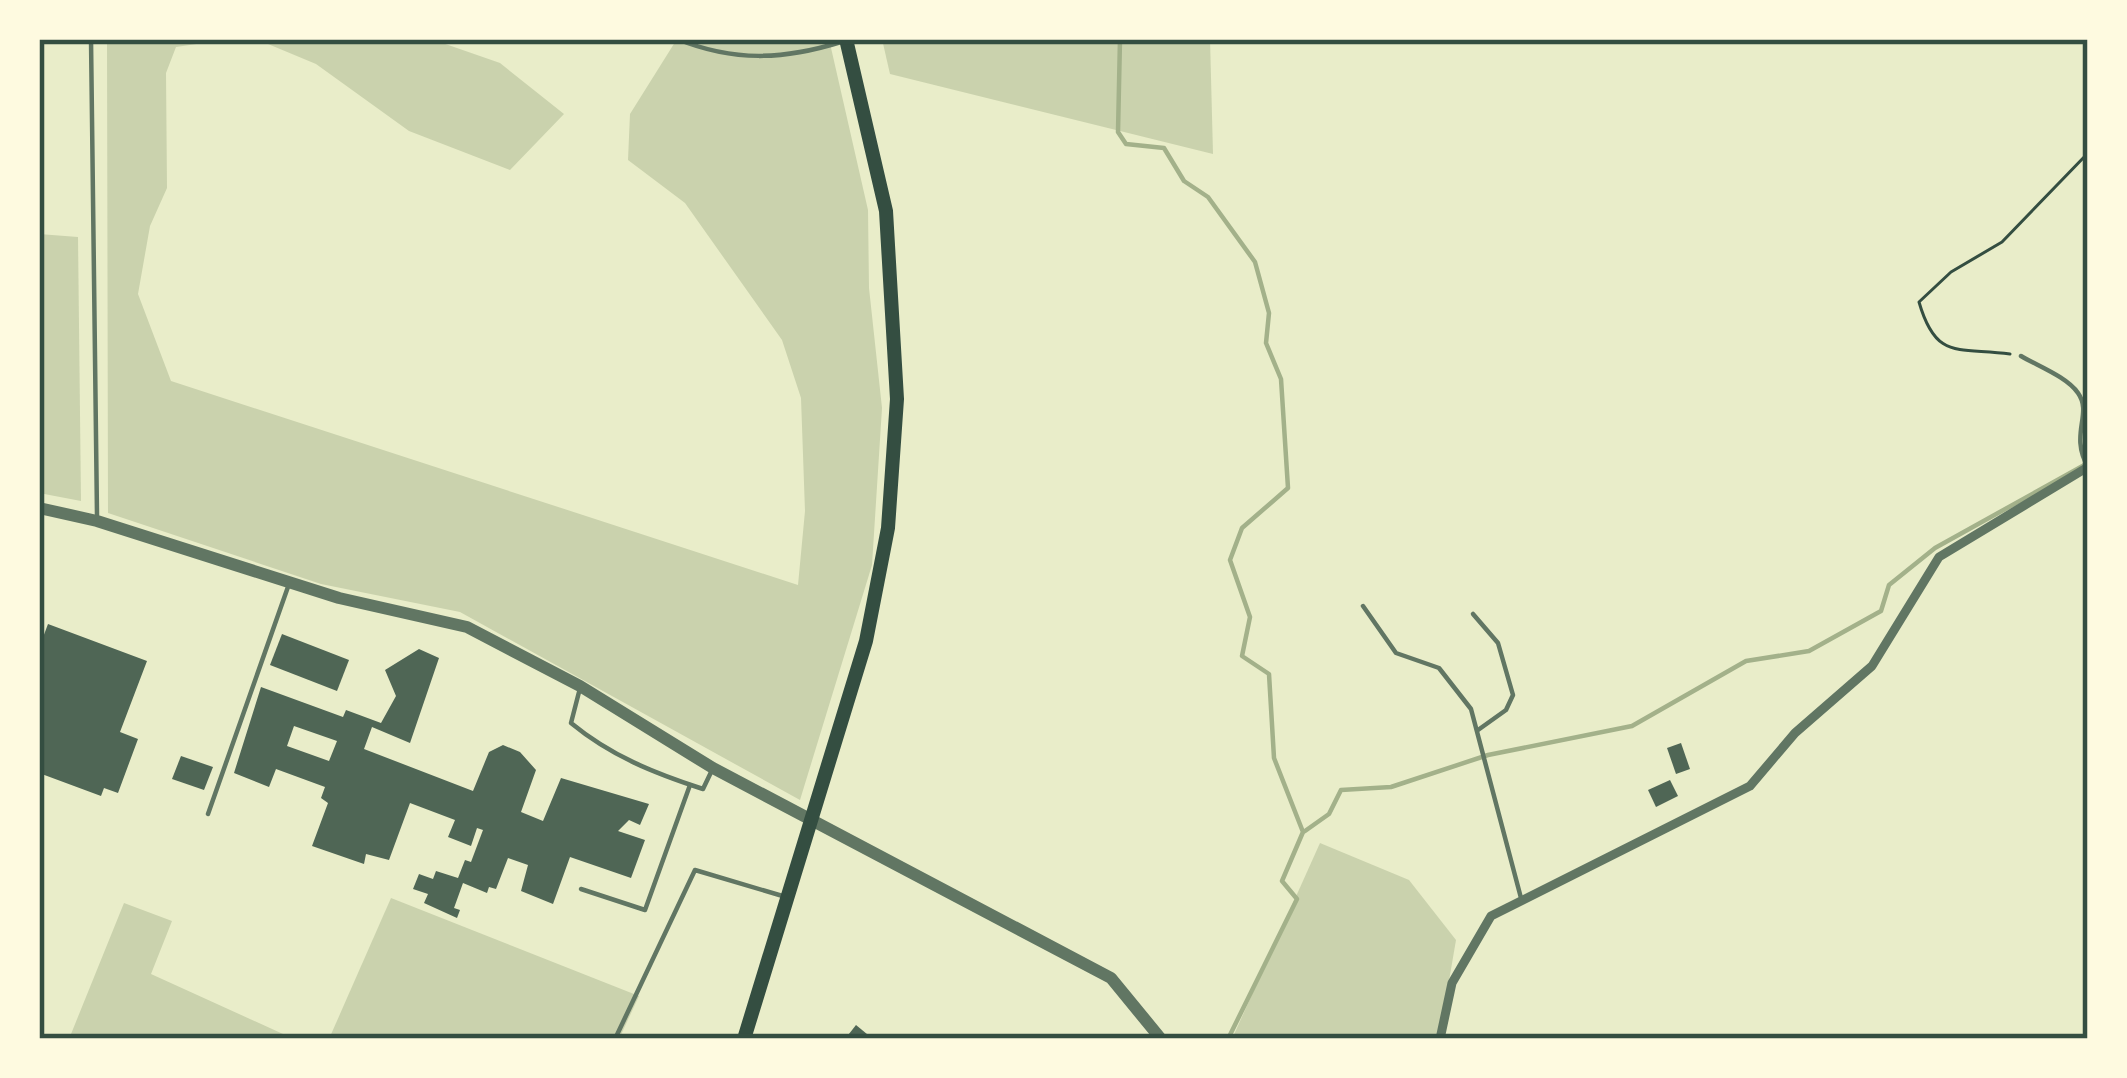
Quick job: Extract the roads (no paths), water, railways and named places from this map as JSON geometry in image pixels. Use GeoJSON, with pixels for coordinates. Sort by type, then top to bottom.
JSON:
{"type":"FeatureCollection","features":[{"type":"Feature","properties":{"kind":"main road"},"geometry":{"type":"LineString","coordinates":[[744,1039],[866,640],[888,528],[897,399],[886,211],[846,40]]}},
{"type":"Feature","properties":{"kind":"street"},"geometry":{"type":"LineString","coordinates":[[1440,1039],[1453,983],[1491,916],[1750,786],[1795,733],[1871,667],[1940,557],[2088,467]]}},
{"type":"Feature","properties":{"kind":"street"},"geometry":{"type":"LineString","coordinates":[[39,508],[97,521],[290,584],[467,627],[580,686],[713,768],[1111,978],[1161,1039]]}},
{"type":"Feature","properties":{"kind":"lane"},"geometry":{"type":"LineString","coordinates":[[92,39],[97,521]]}},
{"type":"Feature","properties":{"kind":"lane"},"geometry":{"type":"LineString","coordinates":[[677,39],[715,54],[764,58],[801,55],[846,40]]}},
{"type":"Feature","properties":{"kind":"lane"},"geometry":{"type":"LineString","coordinates":[[2020,356],[2076,388],[2084,408],[2078,449],[2088,467]]}},
{"type":"Feature","properties":{"kind":"lane"},"geometry":{"type":"LineString","coordinates":[[208,814],[290,584]]}},
{"type":"Feature","properties":{"kind":"lane"},"geometry":{"type":"LineString","coordinates":[[1363,606],[1396,653],[1426,661],[1449,677],[1478,730],[1521,898]]}},
{"type":"Feature","properties":{"kind":"lane"},"geometry":{"type":"LineString","coordinates":[[1473,614],[1498,644],[1513,695],[1506,710],[1478,730]]}},
{"type":"Feature","properties":{"kind":"lane"},"geometry":{"type":"LineString","coordinates":[[580,686],[571,723],[598,746],[703,789],[713,768]]}},
{"type":"Feature","properties":{"kind":"lane"},"geometry":{"type":"LineString","coordinates":[[581,890],[645,910],[690,784]]}},
{"type":"Feature","properties":{"kind":"lane"},"geometry":{"type":"LineString","coordinates":[[616,1039],[695,870],[787,897]]}},
{"type":"Feature","properties":{"kind":"waterway"},"geometry":{"type":"LineString","coordinates":[[1120,39],[1118,132],[1126,144],[1164,148],[1184,181],[1208,197],[1255,262],[1269,313],[1266,343],[1281,379],[1288,488],[1242,528],[1230,560],[1250,617],[1242,656],[1269,674],[1274,758],[1303,832],[1282,881],[1297,899],[1228,1039]]}},
{"type":"Feature","properties":{"kind":"waterway"},"geometry":{"type":"LineString","coordinates":[[1305,831],[1329,814],[1341,790],[1391,787],[1488,755],[1632,726],[1746,661],[1809,651],[1881,611],[1889,585],[1935,548],[2088,463]]}}]}
